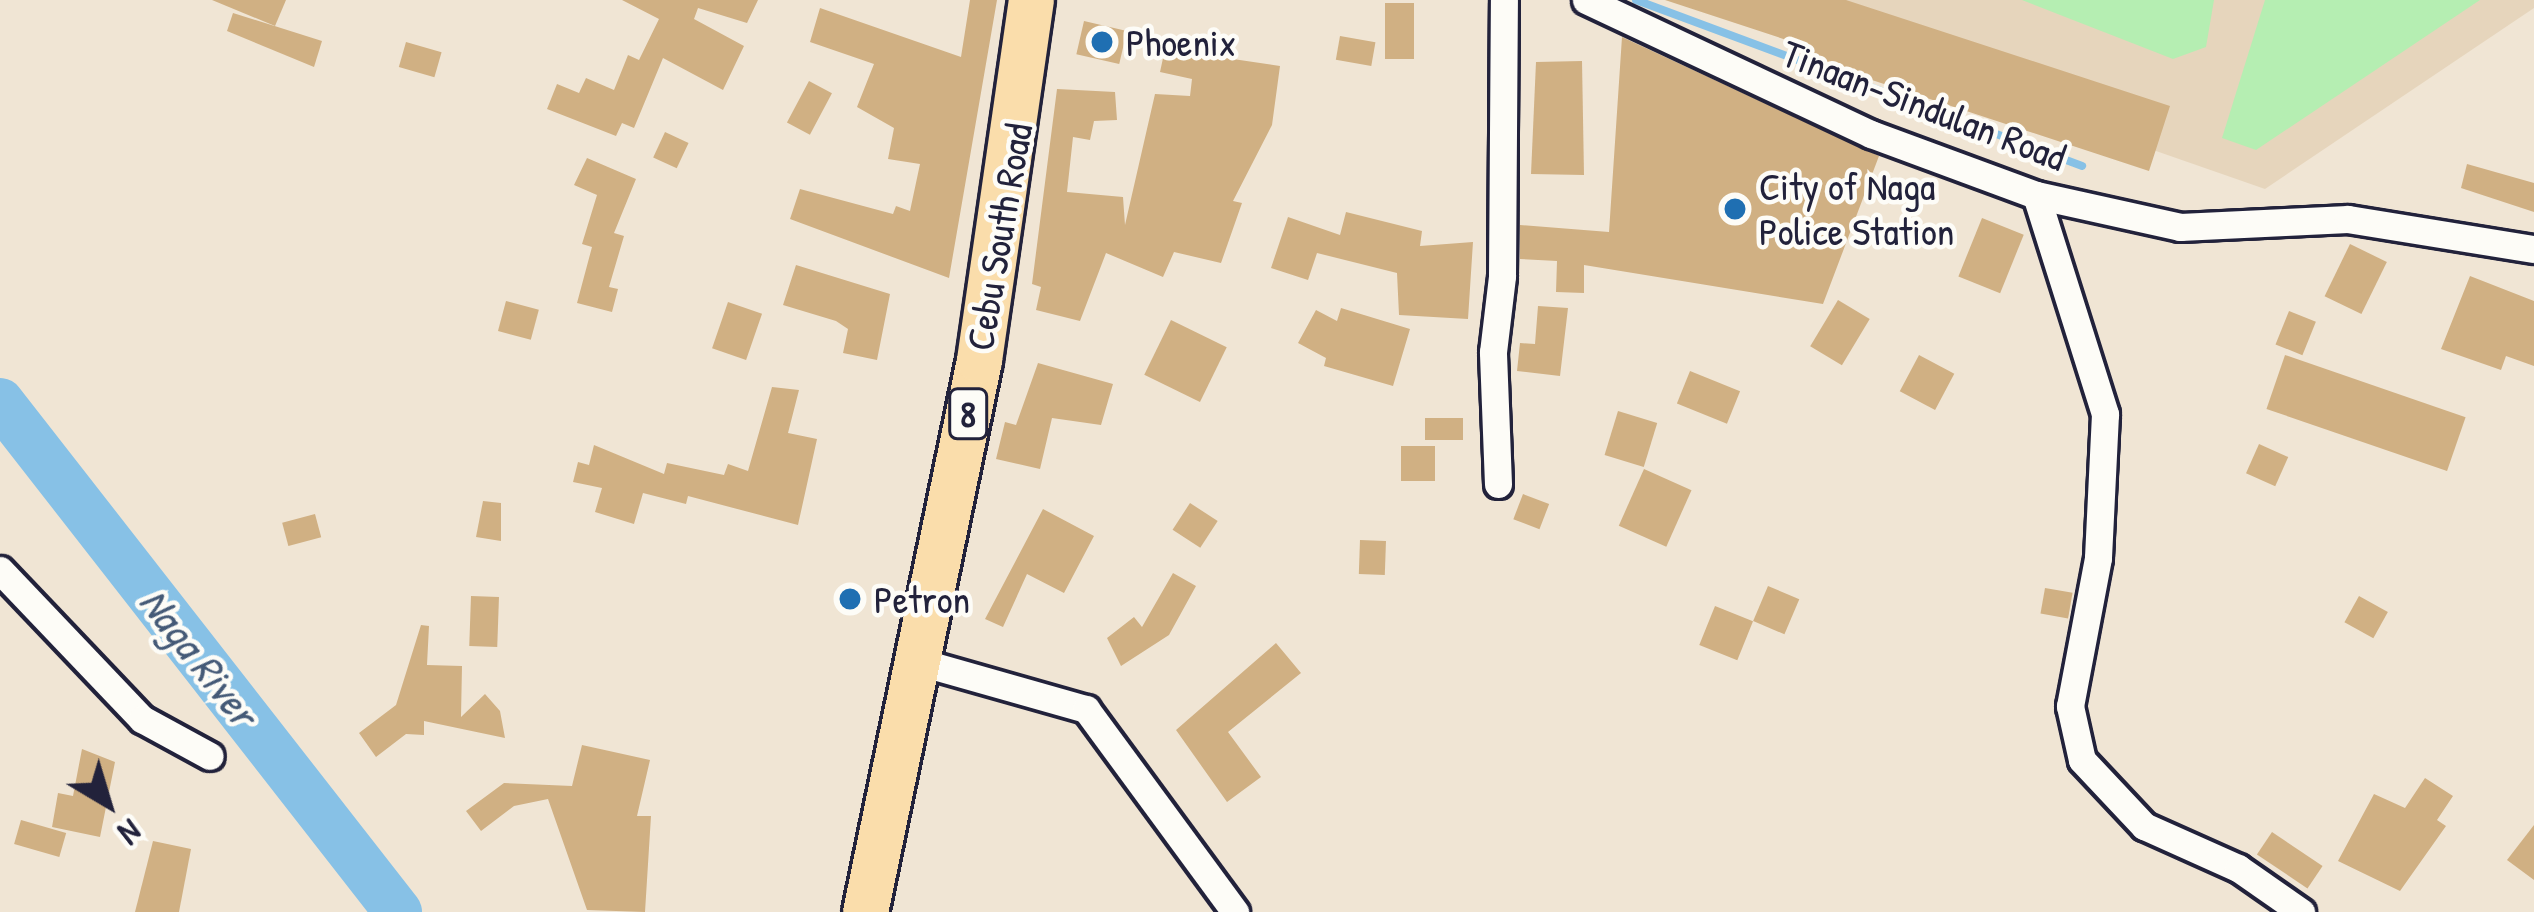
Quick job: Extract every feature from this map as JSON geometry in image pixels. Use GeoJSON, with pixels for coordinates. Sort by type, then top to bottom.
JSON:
{"type":"FeatureCollection","features":[{"type":"Feature","properties":{"kind":"highway","name":"Cebu South Road"},"geometry":{"type":"LineString","coordinates":[[865,912],[979,360],[1031,0]]}},
{"type":"Feature","properties":{"kind":"highway","name":"Cebu South Road"},"geometry":{"type":"LineString","coordinates":[[854,912],[881,824]]}},
{"type":"Feature","properties":{"kind":"street"},"geometry":{"type":"LineString","coordinates":[[1498,484],[1492,352],[1502,277],[1504,0]]}},
{"type":"Feature","properties":{"kind":"street","name":"Tinaan-Sindulan Road"},"geometry":{"type":"LineString","coordinates":[[1586,0],[1871,134],[2036,195],[2180,227],[2348,220],[2534,249]]}},
{"type":"Feature","properties":{"kind":"street"},"geometry":{"type":"LineString","coordinates":[[2036,195],[2105,414],[2098,559],[2070,706],[2082,760],[2144,826],[2238,868],[2301,912]]}},
{"type":"Feature","properties":{"kind":"street"},"geometry":{"type":"LineString","coordinates":[[0,570],[142,719],[209,756]]}},
{"type":"Feature","properties":{"kind":"street"},"geometry":{"type":"LineString","coordinates":[[916,661],[1086,709],[1235,912]]}},
{"type":"Feature","properties":{"kind":"shaded area"},"geometry":{"type":"Polygon","coordinates":[[[1723,0],[2534,0],[2534,8],[2265,189],[1723,0]]]}},
{"type":"Feature","properties":{"kind":"green space"},"geometry":{"type":"Polygon","coordinates":[[[2022,0],[2214,0],[2206,47],[2173,59],[2022,0]]]}},
{"type":"Feature","properties":{"kind":"green space"},"geometry":{"type":"Polygon","coordinates":[[[2265,0],[2480,0],[2256,150],[2222,138],[2265,0]]]}},
{"type":"Feature","properties":{"kind":"building"},"geometry":{"type":"Polygon","coordinates":[[[212,0],[286,0],[275,26],[212,0]]]}},
{"type":"Feature","properties":{"kind":"building"},"geometry":{"type":"Polygon","coordinates":[[[622,0],[758,0],[747,23],[698,8],[694,19],[744,46],[723,90],[663,58],[634,128],[622,123],[616,136],[547,109],[557,84],[579,93],[586,78],[614,90],[628,55],[639,60],[659,19],[622,0]]]}},
{"type":"Feature","properties":{"kind":"building"},"geometry":{"type":"Polygon","coordinates":[[[970,0],[997,0],[949,278],[790,219],[800,189],[893,214],[896,206],[910,211],[920,164],[888,159],[894,128],[857,107],[874,64],[810,42],[820,8],[961,57],[970,0]]]}},
{"type":"Feature","properties":{"kind":"building"},"geometry":{"type":"Polygon","coordinates":[[[1665,0],[1846,0],[2170,106],[2149,171],[1811,60],[1814,49],[1665,0]]]}},
{"type":"Feature","properties":{"kind":"building"},"geometry":{"type":"Polygon","coordinates":[[[1385,3],[1414,3],[1414,59],[1385,59],[1385,3]]]}},
{"type":"Feature","properties":{"kind":"building"},"geometry":{"type":"Polygon","coordinates":[[[233,13],[322,41],[314,67],[227,31],[233,13]]]}},
{"type":"Feature","properties":{"kind":"building","name":"Phoenix"},"geometry":{"type":"Polygon","coordinates":[[[1084,21],[1127,31],[1119,64],[1076,54],[1084,21]]]}},
{"type":"Feature","properties":{"kind":"building"},"geometry":{"type":"Polygon","coordinates":[[[1340,36],[1375,42],[1371,66],[1336,60],[1340,36]]]}},
{"type":"Feature","properties":{"kind":"building","name":"City of Naga Police Station"},"geometry":{"type":"Polygon","coordinates":[[[1622,37],[1879,156],[1823,304],[1584,265],[1584,293],[1556,292],[1557,261],[1520,259],[1520,225],[1609,232],[1622,37]]]}},
{"type":"Feature","properties":{"kind":"building"},"geometry":{"type":"Polygon","coordinates":[[[406,42],[442,52],[434,77],[399,67],[406,42]]]}},
{"type":"Feature","properties":{"kind":"building"},"geometry":{"type":"Polygon","coordinates":[[[1165,49],[1280,66],[1272,125],[1233,201],[1242,203],[1221,263],[1174,252],[1163,277],[1106,253],[1080,321],[1036,310],[1041,287],[1032,284],[1057,89],[1115,92],[1117,120],[1094,121],[1090,140],[1073,137],[1067,192],[1123,197],[1125,225],[1155,94],[1190,96],[1192,79],[1160,72],[1165,49]]]}},
{"type":"Feature","properties":{"kind":"building"},"geometry":{"type":"Polygon","coordinates":[[[1582,61],[1584,175],[1531,174],[1536,62],[1582,61]]]}},
{"type":"Feature","properties":{"kind":"building"},"geometry":{"type":"Polygon","coordinates":[[[809,81],[832,93],[810,135],[787,122],[809,81]]]}},
{"type":"Feature","properties":{"kind":"building"},"geometry":{"type":"Polygon","coordinates":[[[665,132],[689,143],[677,168],[653,157],[665,132]]]}},
{"type":"Feature","properties":{"kind":"building"},"geometry":{"type":"Polygon","coordinates":[[[587,158],[636,179],[614,233],[624,236],[609,287],[618,289],[612,312],[577,303],[592,247],[582,244],[597,195],[574,185],[587,158]]]}},
{"type":"Feature","properties":{"kind":"building"},"geometry":{"type":"Polygon","coordinates":[[[2467,164],[2534,183],[2534,212],[2461,188],[2467,164]]]}},
{"type":"Feature","properties":{"kind":"building"},"geometry":{"type":"Polygon","coordinates":[[[1346,212],[1422,231],[1420,246],[1473,242],[1468,319],[1399,315],[1397,273],[1317,253],[1308,280],[1271,268],[1288,217],[1340,235],[1346,212]]]}},
{"type":"Feature","properties":{"kind":"building"},"geometry":{"type":"Polygon","coordinates":[[[1982,218],[2024,235],[2000,293],[1958,276],[1982,218]]]}},
{"type":"Feature","properties":{"kind":"building"},"geometry":{"type":"Polygon","coordinates":[[[2350,244],[2387,262],[2361,314],[2325,296],[2350,244]]]}},
{"type":"Feature","properties":{"kind":"building"},"geometry":{"type":"Polygon","coordinates":[[[796,265],[890,294],[877,360],[843,353],[848,329],[836,321],[783,305],[796,265]]]}},
{"type":"Feature","properties":{"kind":"building"},"geometry":{"type":"Polygon","coordinates":[[[2470,276],[2534,301],[2534,366],[2506,356],[2501,370],[2441,349],[2470,276]]]}},
{"type":"Feature","properties":{"kind":"building"},"geometry":{"type":"Polygon","coordinates":[[[1838,300],[1870,319],[1842,365],[1810,346],[1838,300]]]}},
{"type":"Feature","properties":{"kind":"building"},"geometry":{"type":"Polygon","coordinates":[[[506,301],[539,310],[531,340],[498,331],[506,301]]]}},
{"type":"Feature","properties":{"kind":"building"},"geometry":{"type":"Polygon","coordinates":[[[728,302],[762,314],[746,360],[712,348],[728,302]]]}},
{"type":"Feature","properties":{"kind":"building"},"geometry":{"type":"Polygon","coordinates":[[[1538,306],[1568,308],[1560,376],[1517,371],[1520,343],[1535,344],[1538,306]]]}},
{"type":"Feature","properties":{"kind":"building"},"geometry":{"type":"Polygon","coordinates":[[[1341,308],[1410,329],[1393,386],[1324,366],[1326,358],[1298,343],[1316,310],[1337,321],[1341,308]]]}},
{"type":"Feature","properties":{"kind":"building"},"geometry":{"type":"Polygon","coordinates":[[[2289,311],[2316,322],[2302,355],[2276,344],[2289,311]]]}},
{"type":"Feature","properties":{"kind":"building"},"geometry":{"type":"Polygon","coordinates":[[[1171,320],[1227,347],[1200,402],[1144,375],[1171,320]]]}},
{"type":"Feature","properties":{"kind":"building"},"geometry":{"type":"Polygon","coordinates":[[[1919,355],[1954,374],[1935,410],[1900,391],[1919,355]]]}},
{"type":"Feature","properties":{"kind":"building"},"geometry":{"type":"Polygon","coordinates":[[[2285,355],[2466,417],[2447,471],[2266,409],[2285,355]]]}},
{"type":"Feature","properties":{"kind":"building"},"geometry":{"type":"Polygon","coordinates":[[[1038,363],[1113,384],[1101,425],[1052,418],[1040,469],[996,459],[1005,422],[1016,425],[1038,363]]]}},
{"type":"Feature","properties":{"kind":"building"},"geometry":{"type":"Polygon","coordinates":[[[1690,371],[1740,391],[1727,424],[1677,403],[1690,371]]]}},
{"type":"Feature","properties":{"kind":"building"},"geometry":{"type":"Polygon","coordinates":[[[772,387],[799,390],[788,433],[817,439],[798,525],[688,496],[686,504],[643,493],[634,524],[595,512],[602,488],[573,482],[578,462],[589,465],[594,445],[664,474],[667,463],[724,475],[728,464],[748,471],[772,387]]]}},
{"type":"Feature","properties":{"kind":"building"},"geometry":{"type":"Polygon","coordinates":[[[1618,411],[1657,423],[1644,467],[1605,455],[1618,411]]]}},
{"type":"Feature","properties":{"kind":"building"},"geometry":{"type":"Polygon","coordinates":[[[1425,418],[1463,418],[1463,440],[1425,440],[1425,418]]]}},
{"type":"Feature","properties":{"kind":"building"},"geometry":{"type":"Polygon","coordinates":[[[2259,444],[2288,457],[2275,486],[2246,473],[2259,444]]]}},
{"type":"Feature","properties":{"kind":"building"},"geometry":{"type":"Polygon","coordinates":[[[1401,446],[1435,446],[1435,481],[1401,481],[1401,446]]]}},
{"type":"Feature","properties":{"kind":"building"},"geometry":{"type":"Polygon","coordinates":[[[1644,469],[1692,490],[1666,547],[1619,526],[1644,469]]]}},
{"type":"Feature","properties":{"kind":"building"},"geometry":{"type":"Polygon","coordinates":[[[1523,494],[1549,504],[1539,529],[1513,519],[1523,494]]]}},
{"type":"Feature","properties":{"kind":"building"},"geometry":{"type":"Polygon","coordinates":[[[483,501],[501,503],[501,541],[476,537],[483,501]]]}},
{"type":"Feature","properties":{"kind":"building"},"geometry":{"type":"Polygon","coordinates":[[[1190,503],[1218,521],[1200,548],[1173,530],[1190,503]]]}},
{"type":"Feature","properties":{"kind":"building"},"geometry":{"type":"Polygon","coordinates":[[[1043,509],[1094,536],[1064,593],[1027,574],[1003,627],[985,619],[1043,509]]]}},
{"type":"Feature","properties":{"kind":"building"},"geometry":{"type":"Polygon","coordinates":[[[315,514],[321,537],[288,546],[282,523],[315,514]]]}},
{"type":"Feature","properties":{"kind":"building"},"geometry":{"type":"Polygon","coordinates":[[[1360,540],[1386,541],[1385,575],[1359,574],[1360,540]]]}},
{"type":"Feature","properties":{"kind":"building"},"geometry":{"type":"Polygon","coordinates":[[[1173,573],[1196,586],[1169,635],[1121,666],[1107,638],[1134,617],[1142,627],[1173,573]]]}},
{"type":"Feature","properties":{"kind":"building"},"geometry":{"type":"Polygon","coordinates":[[[1768,586],[1799,599],[1784,634],[1753,621],[1768,586]]]}},
{"type":"Feature","properties":{"kind":"building"},"geometry":{"type":"Polygon","coordinates":[[[2045,588],[2073,593],[2068,618],[2040,614],[2045,588]]]}},
{"type":"Feature","properties":{"kind":"building"},"geometry":{"type":"Polygon","coordinates":[[[471,596],[499,597],[497,647],[469,646],[471,596]]]}},
{"type":"Feature","properties":{"kind":"building"},"geometry":{"type":"Polygon","coordinates":[[[2359,596],[2388,612],[2373,638],[2344,622],[2359,596]]]}},
{"type":"Feature","properties":{"kind":"building"},"geometry":{"type":"Polygon","coordinates":[[[1715,606],[1753,621],[1737,660],[1699,645],[1715,606]]]}},
{"type":"Feature","properties":{"kind":"building"},"geometry":{"type":"Polygon","coordinates":[[[421,625],[429,626],[427,665],[462,666],[461,717],[485,694],[500,711],[505,738],[424,721],[424,735],[406,734],[376,757],[359,733],[396,705],[421,625]]]}},
{"type":"Feature","properties":{"kind":"building"},"geometry":{"type":"Polygon","coordinates":[[[1276,643],[1301,673],[1228,732],[1261,777],[1227,802],[1176,730],[1276,643]]]}},
{"type":"Feature","properties":{"kind":"building"},"geometry":{"type":"Polygon","coordinates":[[[582,745],[650,760],[637,816],[651,816],[645,912],[587,910],[548,799],[514,806],[481,831],[466,811],[504,783],[572,786],[582,745]]]}},
{"type":"Feature","properties":{"kind":"building"},"geometry":{"type":"Polygon","coordinates":[[[82,749],[115,762],[100,837],[52,827],[58,793],[73,796],[82,749]]]}},
{"type":"Feature","properties":{"kind":"building"},"geometry":{"type":"Polygon","coordinates":[[[2425,778],[2453,796],[2437,820],[2446,826],[2400,891],[2338,861],[2374,794],[2405,808],[2425,778]]]}},
{"type":"Feature","properties":{"kind":"building"},"geometry":{"type":"Polygon","coordinates":[[[21,820],[66,833],[59,857],[14,844],[21,820]]]}},
{"type":"Feature","properties":{"kind":"building"},"geometry":{"type":"Polygon","coordinates":[[[2534,825],[2534,880],[2507,860],[2534,825]]]}},
{"type":"Feature","properties":{"kind":"building"},"geometry":{"type":"Polygon","coordinates":[[[2272,832],[2323,866],[2307,888],[2257,854],[2272,832]]]}},
{"type":"Feature","properties":{"kind":"building"},"geometry":{"type":"Polygon","coordinates":[[[153,841],[191,849],[179,912],[135,912],[153,841]]]}},
{"type":"Feature","properties":{"kind":"waterway"},"geometry":{"type":"LineString","coordinates":[[1636,0],[2082,166]]}},
{"type":"Feature","properties":{"kind":"waterway","name":"Naga River"},"geometry":{"type":"LineString","coordinates":[[0,402],[398,912]]}},
{"type":"Feature","properties":{"kind":"place","name":"Phoenix"},"geometry":{"type":"Point","coordinates":[1102,42]}},
{"type":"Feature","properties":{"kind":"place","name":"City of Naga Police Station"},"geometry":{"type":"Point","coordinates":[1735,209]}},
{"type":"Feature","properties":{"kind":"place","name":"Petron"},"geometry":{"type":"Point","coordinates":[850,599]}}]}
